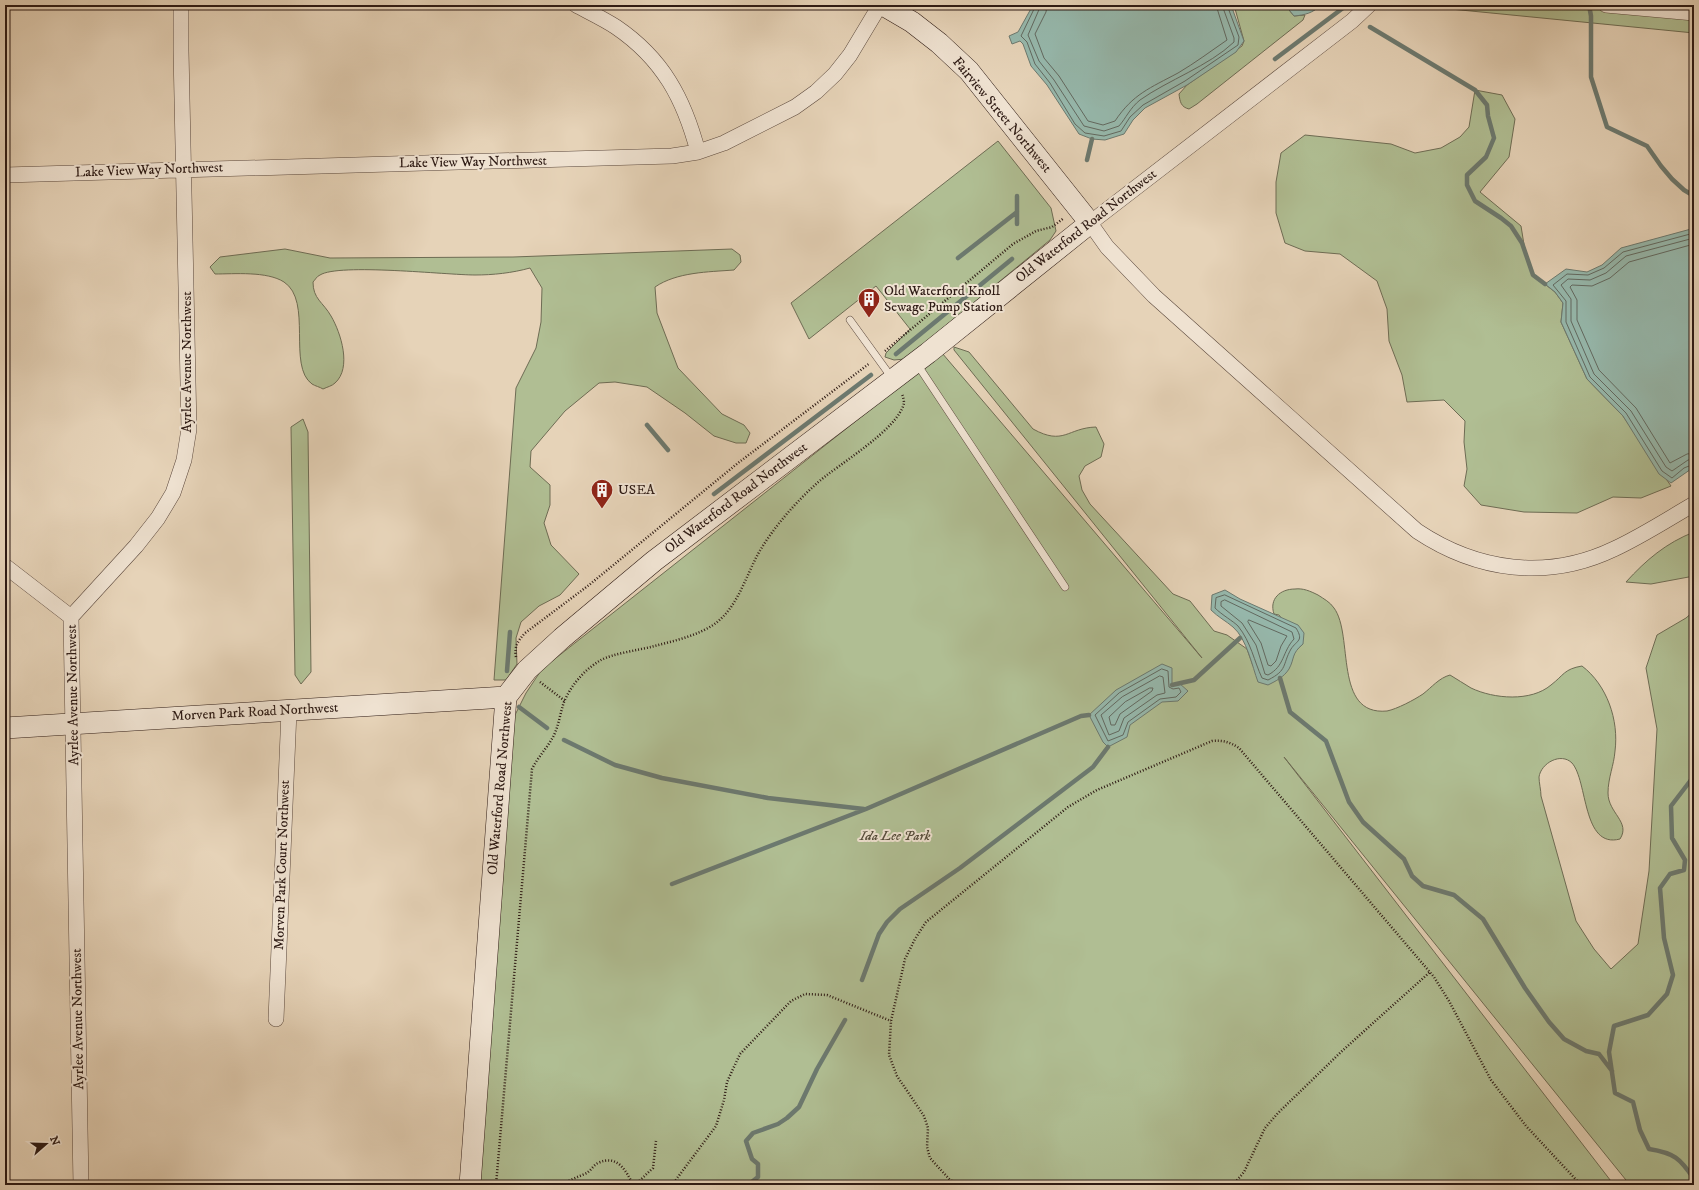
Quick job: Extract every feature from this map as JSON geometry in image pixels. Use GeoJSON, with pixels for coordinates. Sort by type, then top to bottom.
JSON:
{"type":"FeatureCollection","features":[{"type":"Feature","properties":{"kind":"street","name":"Ayrlee Avenue Northwest"},"geometry":{"type":"LineString","coordinates":[[81,1185],[71,618],[136,546],[158,518],[173,493],[184,460],[189,430],[182,5]]}},
{"type":"Feature","properties":{"kind":"street"},"geometry":{"type":"LineString","coordinates":[[576,5],[615,26],[635,41],[654,60],[670,80],[683,105],[698,152]]}},
{"type":"Feature","properties":{"kind":"street","name":"Lake View Way Northwest"},"geometry":{"type":"LineString","coordinates":[[5,175],[184,168],[512,162],[672,156],[698,152],[724,143],[795,107],[816,92],[835,74],[850,55],[881,5]]}},
{"type":"Feature","properties":{"kind":"street","name":"Fairview Street Northwest"},"geometry":{"type":"LineString","coordinates":[[881,5],[912,22],[939,43],[969,71],[1084,215]]}},
{"type":"Feature","properties":{"kind":"street"},"geometry":{"type":"LineString","coordinates":[[1606,5],[1694,13]]}},
{"type":"Feature","properties":{"kind":"street","name":"Old Waterford Road Northwest"},"geometry":{"type":"LineString","coordinates":[[470,1185],[506,697],[527,670],[562,638],[654,560],[915,362],[1084,215],[1366,8]]}},
{"type":"Feature","properties":{"kind":"street"},"geometry":{"type":"LineString","coordinates":[[1084,215],[1107,247],[1154,296],[1417,532],[1457,554],[1482,563],[1512,568],[1550,567],[1585,560],[1614,549],[1694,504]]}},
{"type":"Feature","properties":{"kind":"street"},"geometry":{"type":"LineString","coordinates":[[5,566],[71,618]]}},
{"type":"Feature","properties":{"kind":"street","name":"Morven Park Road Northwest"},"geometry":{"type":"LineString","coordinates":[[5,728],[74,722],[289,711],[506,697]]}},
{"type":"Feature","properties":{"kind":"street","name":"Morven Park Court Northwest"},"geometry":{"type":"LineString","coordinates":[[276,1019],[289,711]]}},
{"type":"Feature","properties":{"kind":"lane"},"geometry":{"type":"LineString","coordinates":[[850,320],[893,379]]}},
{"type":"Feature","properties":{"kind":"lane"},"geometry":{"type":"LineString","coordinates":[[915,362],[1065,587]]}},
{"type":"Feature","properties":{"kind":"path"},"geometry":{"type":"LineString","coordinates":[[878,357],[1013,244],[1036,231],[1052,227],[1084,215]]}},
{"type":"Feature","properties":{"kind":"path"},"geometry":{"type":"LineString","coordinates":[[496,1185],[532,770],[537,759],[553,737],[570,690],[585,672],[602,659],[675,641],[699,632],[717,622],[733,604],[747,580],[758,554],[788,512],[816,484],[873,441],[896,419],[904,402],[902,392],[893,379]]}},
{"type":"Feature","properties":{"kind":"path"},"geometry":{"type":"LineString","coordinates":[[960,1185],[950,1180],[930,1158],[927,1147],[928,1128],[924,1116],[897,1076],[889,1056],[891,1021],[905,959],[915,938],[926,922],[1068,807],[1097,790],[1212,741],[1223,740],[1239,748],[1430,972],[1449,1001],[1491,1080],[1526,1126],[1581,1185]]}},
{"type":"Feature","properties":{"kind":"path"},"geometry":{"type":"LineString","coordinates":[[1233,1185],[1244,1172],[1265,1128],[1278,1113],[1342,1051],[1430,972]]}},
{"type":"Feature","properties":{"kind":"path"},"geometry":{"type":"LineString","coordinates":[[672,1185],[716,1126],[724,1100],[727,1082],[740,1054],[791,1001],[805,994],[827,995],[891,1021]]}},
{"type":"Feature","properties":{"kind":"path"},"geometry":{"type":"LineString","coordinates":[[561,1185],[587,1173],[597,1164],[610,1160],[618,1163],[627,1172],[634,1185],[653,1168],[656,1140]]}},
{"type":"Feature","properties":{"kind":"green space"},"geometry":{"type":"Polygon","coordinates":[[[1234,5],[1285,5],[1294,16],[1305,15],[1303,20],[1197,104],[1189,109],[1186,108],[1181,104],[1179,94],[1187,85],[1242,46],[1244,41],[1234,5]]]}},
{"type":"Feature","properties":{"kind":"green space"},"geometry":{"type":"Polygon","coordinates":[[[1410,5],[1694,5],[1694,33],[1410,5]]]}},
{"type":"Feature","properties":{"kind":"green space"},"geometry":{"type":"Polygon","coordinates":[[[1475,90],[1502,95],[1515,119],[1509,157],[1480,192],[1521,226],[1526,257],[1533,275],[1555,292],[1563,303],[1561,322],[1587,379],[1623,416],[1671,486],[1641,498],[1613,497],[1577,513],[1524,512],[1481,505],[1464,486],[1467,469],[1464,442],[1465,421],[1444,400],[1407,402],[1402,375],[1389,341],[1387,309],[1377,281],[1340,254],[1305,251],[1285,243],[1276,213],[1276,182],[1281,153],[1305,135],[1391,144],[1415,153],[1441,148],[1460,137],[1469,127],[1475,90]]]}},
{"type":"Feature","properties":{"kind":"green space"},"geometry":{"type":"Polygon","coordinates":[[[998,141],[1051,208],[1056,231],[1050,240],[905,359],[894,360],[885,357],[886,353],[910,329],[876,286],[809,339],[791,303],[998,141]]]}},
{"type":"Feature","properties":{"kind":"green space"},"geometry":{"type":"Polygon","coordinates":[[[285,249],[330,258],[513,257],[732,249],[740,255],[741,262],[734,270],[703,272],[673,278],[655,287],[657,313],[678,368],[722,414],[744,425],[750,433],[746,443],[736,443],[714,436],[685,413],[647,387],[615,382],[599,383],[565,411],[531,451],[530,467],[550,485],[550,505],[544,523],[551,545],[579,574],[560,595],[539,606],[521,622],[516,638],[517,664],[506,680],[494,680],[516,388],[536,348],[541,322],[542,288],[530,268],[482,275],[394,270],[348,270],[320,275],[313,282],[313,288],[317,297],[335,323],[341,341],[344,360],[340,377],[334,384],[323,389],[312,384],[305,375],[301,363],[299,318],[297,303],[293,291],[284,282],[277,278],[250,274],[215,274],[210,267],[220,257],[285,249]]]}},
{"type":"Feature","properties":{"kind":"green space","name":"Ida Lee Park"},"geometry":{"type":"Polygon","coordinates":[[[954,347],[969,352],[1033,429],[1043,434],[1059,436],[1086,428],[1096,427],[1104,444],[1101,457],[1085,466],[1079,476],[1082,490],[1090,504],[1173,594],[1190,601],[1214,631],[1227,635],[1247,649],[1253,666],[1289,668],[1295,651],[1303,644],[1279,615],[1274,614],[1273,604],[1274,599],[1280,593],[1290,589],[1298,589],[1306,590],[1318,595],[1329,602],[1334,608],[1340,620],[1352,688],[1359,701],[1370,709],[1391,710],[1423,694],[1439,680],[1450,675],[1480,692],[1490,695],[1512,697],[1533,694],[1543,690],[1565,673],[1576,667],[1582,666],[1591,674],[1604,693],[1613,715],[1616,739],[1608,793],[1611,806],[1623,827],[1623,833],[1620,839],[1608,839],[1599,834],[1592,824],[1577,772],[1572,763],[1568,760],[1557,759],[1547,764],[1543,767],[1539,779],[1541,796],[1576,921],[1594,949],[1611,969],[1638,944],[1649,871],[1657,729],[1646,668],[1657,635],[1686,618],[1694,611],[1694,1185],[1630,1185],[1284,757],[1614,1185],[478,1185],[513,719],[526,693],[542,669],[942,353],[1202,658],[954,350],[954,347]]]}},
{"type":"Feature","properties":{"kind":"green space"},"geometry":{"type":"Polygon","coordinates":[[[303,419],[308,432],[311,672],[301,684],[295,675],[291,427],[303,419]]]}},
{"type":"Feature","properties":{"kind":"green space"},"geometry":{"type":"Polygon","coordinates":[[[1694,532],[1694,576],[1651,584],[1626,582],[1641,566],[1665,547],[1694,532]]]}},
{"type":"Feature","properties":{"kind":"water"},"geometry":{"type":"Polygon","coordinates":[[[1033,5],[1231,5],[1244,41],[1236,52],[1187,85],[1145,108],[1133,120],[1124,134],[1105,140],[1092,139],[1079,134],[1047,85],[1031,66],[1023,44],[1020,41],[1012,44],[1009,36],[1018,32],[1033,5]]]}},
{"type":"Feature","properties":{"kind":"water"},"geometry":{"type":"Polygon","coordinates":[[[1285,5],[1321,5],[1309,13],[1294,16],[1285,5]]]}},
{"type":"Feature","properties":{"kind":"water"},"geometry":{"type":"Polygon","coordinates":[[[1691,229],[1694,230],[1694,467],[1671,483],[1659,474],[1623,416],[1587,379],[1561,322],[1563,303],[1555,292],[1545,284],[1566,269],[1587,272],[1602,265],[1621,248],[1691,229]]]}},
{"type":"Feature","properties":{"kind":"water"},"geometry":{"type":"Polygon","coordinates":[[[1225,590],[1240,599],[1298,625],[1304,633],[1303,644],[1295,653],[1287,672],[1282,677],[1268,685],[1258,682],[1245,645],[1238,632],[1211,610],[1212,595],[1225,590]]]}},
{"type":"Feature","properties":{"kind":"water"},"geometry":{"type":"Polygon","coordinates":[[[1162,664],[1172,668],[1172,685],[1179,683],[1188,691],[1178,701],[1162,702],[1130,725],[1127,737],[1108,747],[1103,742],[1089,715],[1116,690],[1162,664]]]}},
{"type":"Feature","properties":{"kind":"waterway"},"geometry":{"type":"LineString","coordinates":[[1275,59],[1347,5]]}},
{"type":"Feature","properties":{"kind":"waterway"},"geometry":{"type":"LineString","coordinates":[[1589,5],[1591,16],[1591,77],[1607,127],[1647,146],[1672,179],[1684,190],[1694,196]]}},
{"type":"Feature","properties":{"kind":"waterway"},"geometry":{"type":"LineString","coordinates":[[1370,27],[1475,90],[1487,105],[1488,116],[1494,138],[1486,157],[1467,175],[1467,185],[1475,201],[1511,226],[1522,243],[1533,275],[1545,284]]}},
{"type":"Feature","properties":{"kind":"waterway"},"geometry":{"type":"LineString","coordinates":[[1087,160],[1092,139]]}},
{"type":"Feature","properties":{"kind":"waterway"},"geometry":{"type":"LineString","coordinates":[[1017,196],[1017,224]]}},
{"type":"Feature","properties":{"kind":"waterway"},"geometry":{"type":"LineString","coordinates":[[958,258],[1017,212]]}},
{"type":"Feature","properties":{"kind":"waterway"},"geometry":{"type":"LineString","coordinates":[[896,354],[1012,259]]}},
{"type":"Feature","properties":{"kind":"waterway"},"geometry":{"type":"LineString","coordinates":[[714,494],[871,375]]}},
{"type":"Feature","properties":{"kind":"waterway"},"geometry":{"type":"LineString","coordinates":[[647,425],[668,450]]}},
{"type":"Feature","properties":{"kind":"waterway"},"geometry":{"type":"LineString","coordinates":[[507,671],[510,632]]}},
{"type":"Feature","properties":{"kind":"waterway"},"geometry":{"type":"LineString","coordinates":[[1172,685],[1194,680],[1240,638]]}},
{"type":"Feature","properties":{"kind":"waterway"},"geometry":{"type":"LineString","coordinates":[[1280,678],[1290,712],[1326,741],[1349,802],[1363,822],[1404,859],[1412,876],[1423,886],[1454,895],[1483,919],[1525,988],[1549,1022],[1564,1039],[1586,1051],[1599,1054],[1612,1071]]}},
{"type":"Feature","properties":{"kind":"waterway"},"geometry":{"type":"LineString","coordinates":[[519,707],[547,728]]}},
{"type":"Feature","properties":{"kind":"waterway"},"geometry":{"type":"LineString","coordinates":[[672,884],[866,809],[1081,716],[1089,715]]}},
{"type":"Feature","properties":{"kind":"waterway"},"geometry":{"type":"LineString","coordinates":[[564,740],[615,765],[662,778],[768,798],[864,809]]}},
{"type":"Feature","properties":{"kind":"waterway"},"geometry":{"type":"LineString","coordinates":[[862,980],[879,934],[887,922],[900,909],[960,868],[1093,767],[1108,747]]}},
{"type":"Feature","properties":{"kind":"waterway"},"geometry":{"type":"LineString","coordinates":[[1694,776],[1671,806],[1672,838],[1685,860],[1684,870],[1670,874],[1660,888],[1664,938],[1673,975],[1667,994],[1648,1015],[1614,1026],[1609,1052],[1615,1093],[1633,1102],[1640,1130],[1649,1149],[1665,1152],[1676,1158],[1685,1166],[1694,1179]]}},
{"type":"Feature","properties":{"kind":"waterway"},"geometry":{"type":"LineString","coordinates":[[748,1185],[758,1177],[758,1164],[752,1159],[746,1141],[753,1133],[778,1124],[799,1107],[817,1069],[845,1020]]}},
{"type":"Feature","properties":{"kind":"place","name":"Old Waterford Knoll Sewage Pump Station"},"geometry":{"type":"Point","coordinates":[869,318]}},
{"type":"Feature","properties":{"kind":"place","name":"USEA"},"geometry":{"type":"Point","coordinates":[602,510]}}]}
